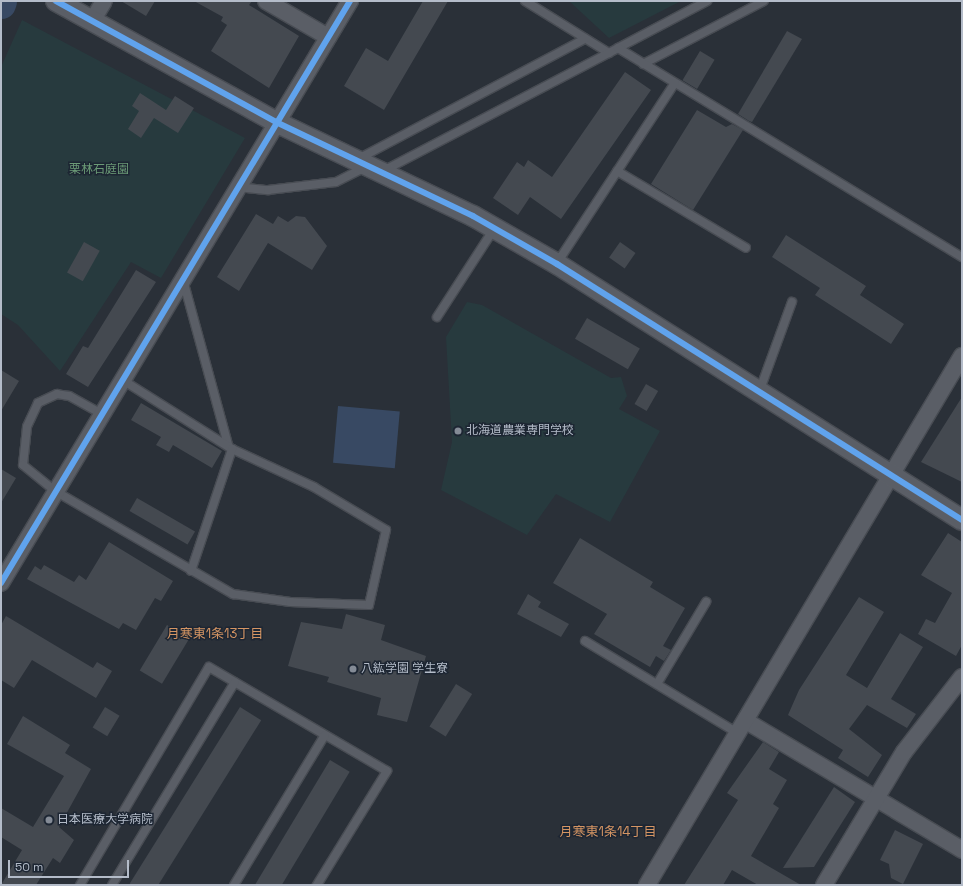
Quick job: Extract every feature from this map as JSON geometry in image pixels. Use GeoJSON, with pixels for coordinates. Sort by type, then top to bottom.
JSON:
{"type":"FeatureCollection","features":[{"type":"Feature","properties":{"kind":"street"},"geometry":{"type":"LineString","coordinates":[[56,1],[276,122],[494,228],[557,264],[891,478],[962,520]]}},
{"type":"Feature","properties":{"kind":"street"},"geometry":{"type":"LineString","coordinates":[[92,21],[104,1]]}},
{"type":"Feature","properties":{"kind":"street"},"geometry":{"type":"LineString","coordinates":[[266,1],[328,37]]}},
{"type":"Feature","properties":{"kind":"street"},"geometry":{"type":"LineString","coordinates":[[1,583],[236,187],[350,1]]}},
{"type":"Feature","properties":{"kind":"street"},"geometry":{"type":"LineString","coordinates":[[647,885],[743,728],[962,356]]}},
{"type":"Feature","properties":{"kind":"street"},"geometry":{"type":"LineString","coordinates":[[824,885],[904,752],[962,677]]}},
{"type":"Feature","properties":{"kind":"street"},"geometry":{"type":"LineString","coordinates":[[743,728],[877,798],[962,850]]}},
{"type":"Feature","properties":{"kind":"lane"},"geometry":{"type":"LineString","coordinates":[[525,1],[609,53]]}},
{"type":"Feature","properties":{"kind":"lane"},"geometry":{"type":"LineString","coordinates":[[236,187],[268,190],[336,182],[609,53],[707,1]]}},
{"type":"Feature","properties":{"kind":"lane"},"geometry":{"type":"LineString","coordinates":[[643,64],[764,1]]}},
{"type":"Feature","properties":{"kind":"lane"},"geometry":{"type":"LineString","coordinates":[[368,166],[585,38]]}},
{"type":"Feature","properties":{"kind":"lane"},"geometry":{"type":"LineString","coordinates":[[618,48],[962,257]]}},
{"type":"Feature","properties":{"kind":"lane"},"geometry":{"type":"LineString","coordinates":[[557,264],[675,83]]}},
{"type":"Feature","properties":{"kind":"lane"},"geometry":{"type":"LineString","coordinates":[[618,171],[746,248]]}},
{"type":"Feature","properties":{"kind":"lane"},"geometry":{"type":"LineString","coordinates":[[437,317],[494,228]]}},
{"type":"Feature","properties":{"kind":"lane"},"geometry":{"type":"LineString","coordinates":[[182,278],[230,447],[191,571]]}},
{"type":"Feature","properties":{"kind":"lane"},"geometry":{"type":"LineString","coordinates":[[759,393],[792,302]]}},
{"type":"Feature","properties":{"kind":"lane"},"geometry":{"type":"LineString","coordinates":[[100,414],[69,396],[57,394],[38,403],[32,412],[23,465],[55,491],[233,594],[252,599],[369,605],[386,530],[314,488],[230,447],[121,379]]}},
{"type":"Feature","properties":{"kind":"lane"},"geometry":{"type":"LineString","coordinates":[[657,684],[706,602]]}},
{"type":"Feature","properties":{"kind":"lane"},"geometry":{"type":"LineString","coordinates":[[585,641],[657,684],[743,728]]}},
{"type":"Feature","properties":{"kind":"lane"},"geometry":{"type":"LineString","coordinates":[[80,885],[210,667],[387,771],[317,885]]}},
{"type":"Feature","properties":{"kind":"lane"},"geometry":{"type":"LineString","coordinates":[[112,885],[234,682]]}},
{"type":"Feature","properties":{"kind":"lane"},"geometry":{"type":"LineString","coordinates":[[234,885],[325,735]]}},
{"type":"Feature","properties":{"kind":"green space"},"geometry":{"type":"Polygon","coordinates":[[[569,1],[681,1],[609,38],[569,1]]]}},
{"type":"Feature","properties":{"kind":"green space","name":"栗林石庭園"},"geometry":{"type":"Polygon","coordinates":[[[22,20],[245,138],[161,278],[131,262],[60,371],[18,325],[1,314],[1,67],[22,20]]]}},
{"type":"Feature","properties":{"kind":"green space"},"geometry":{"type":"Polygon","coordinates":[[[467,302],[482,305],[611,378],[621,377],[627,396],[619,409],[660,431],[610,522],[556,494],[527,535],[441,490],[452,442],[446,337],[467,302]]]}},
{"type":"Feature","properties":{"kind":"water"},"geometry":{"type":"Polygon","coordinates":[[[338,406],[400,411],[395,468],[333,463],[338,406]]]}},
{"type":"Feature","properties":{"kind":"building"},"geometry":{"type":"Polygon","coordinates":[[[121,1],[155,1],[146,16],[121,1]]]}},
{"type":"Feature","properties":{"kind":"building"},"geometry":{"type":"Polygon","coordinates":[[[194,1],[252,1],[249,5],[299,36],[269,88],[211,51],[227,25],[221,21],[223,17],[194,1]]]}},
{"type":"Feature","properties":{"kind":"building"},"geometry":{"type":"Polygon","coordinates":[[[423,1],[448,1],[384,110],[344,86],[366,48],[388,61],[423,1]]]}},
{"type":"Feature","properties":{"kind":"building"},"geometry":{"type":"Polygon","coordinates":[[[787,31],[802,39],[752,122],[749,121],[738,114],[787,31]]]}},
{"type":"Feature","properties":{"kind":"building"},"geometry":{"type":"Polygon","coordinates":[[[700,51],[715,60],[697,89],[682,80],[700,51]]]}},
{"type":"Feature","properties":{"kind":"building"},"geometry":{"type":"Polygon","coordinates":[[[625,72],[651,90],[561,219],[530,197],[518,215],[493,198],[517,162],[524,167],[528,160],[552,177],[625,72]]]}},
{"type":"Feature","properties":{"kind":"building"},"geometry":{"type":"Polygon","coordinates":[[[140,93],[166,110],[175,96],[194,108],[178,133],[154,118],[141,138],[128,129],[139,111],[132,106],[140,93]]]}},
{"type":"Feature","properties":{"kind":"building"},"geometry":{"type":"Polygon","coordinates":[[[697,110],[726,127],[732,124],[743,130],[693,210],[651,184],[697,110]]]}},
{"type":"Feature","properties":{"kind":"building"},"geometry":{"type":"Polygon","coordinates":[[[256,214],[273,224],[278,216],[288,222],[296,216],[305,217],[327,246],[312,270],[268,243],[239,291],[217,277],[256,214]]]}},
{"type":"Feature","properties":{"kind":"building"},"geometry":{"type":"Polygon","coordinates":[[[786,235],[866,286],[860,295],[904,324],[891,344],[815,295],[820,288],[772,257],[786,235]]]}},
{"type":"Feature","properties":{"kind":"building"},"geometry":{"type":"Polygon","coordinates":[[[84,242],[100,251],[83,281],[67,273],[84,242]]]}},
{"type":"Feature","properties":{"kind":"building"},"geometry":{"type":"Polygon","coordinates":[[[620,242],[636,253],[625,268],[609,258],[620,242]]]}},
{"type":"Feature","properties":{"kind":"building"},"geometry":{"type":"Polygon","coordinates":[[[136,270],[156,282],[88,387],[66,374],[83,346],[88,348],[136,270]]]}},
{"type":"Feature","properties":{"kind":"building"},"geometry":{"type":"Polygon","coordinates":[[[587,318],[640,348],[628,369],[575,339],[587,318]]]}},
{"type":"Feature","properties":{"kind":"building"},"geometry":{"type":"Polygon","coordinates":[[[1,370],[19,381],[1,411],[1,370]]]}},
{"type":"Feature","properties":{"kind":"building"},"geometry":{"type":"Polygon","coordinates":[[[646,384],[658,391],[647,411],[634,404],[646,384]]]}},
{"type":"Feature","properties":{"kind":"building"},"geometry":{"type":"Polygon","coordinates":[[[962,397],[962,482],[921,462],[962,397]]]}},
{"type":"Feature","properties":{"kind":"building"},"geometry":{"type":"Polygon","coordinates":[[[141,403],[222,451],[212,468],[173,445],[169,452],[156,445],[161,437],[131,420],[141,403]]]}},
{"type":"Feature","properties":{"kind":"building"},"geometry":{"type":"Polygon","coordinates":[[[1,469],[16,478],[1,503],[1,469]]]}},
{"type":"Feature","properties":{"kind":"building"},"geometry":{"type":"Polygon","coordinates":[[[137,498],[195,532],[188,544],[130,511],[137,498]]]}},
{"type":"Feature","properties":{"kind":"building"},"geometry":{"type":"Polygon","coordinates":[[[948,533],[962,542],[962,645],[956,656],[918,634],[926,619],[935,623],[952,593],[921,575],[948,533]]]}},
{"type":"Feature","properties":{"kind":"building"},"geometry":{"type":"Polygon","coordinates":[[[580,538],[653,582],[650,587],[685,608],[663,646],[671,650],[664,661],[656,656],[650,667],[594,634],[607,614],[553,583],[580,538]]]}},
{"type":"Feature","properties":{"kind":"building"},"geometry":{"type":"Polygon","coordinates":[[[109,542],[173,581],[161,601],[155,598],[136,630],[123,623],[119,629],[27,579],[35,566],[41,570],[44,565],[74,582],[79,575],[86,580],[109,542]]]}},
{"type":"Feature","properties":{"kind":"building"},"geometry":{"type":"Polygon","coordinates":[[[528,594],[541,602],[538,607],[569,624],[561,637],[517,614],[528,594]]]}},
{"type":"Feature","properties":{"kind":"building"},"geometry":{"type":"Polygon","coordinates":[[[859,597],[884,612],[846,675],[867,688],[900,633],[923,647],[891,699],[916,714],[907,728],[867,705],[849,729],[882,755],[868,777],[838,758],[843,750],[788,715],[799,690],[859,597]]]}},
{"type":"Feature","properties":{"kind":"building","name":"八紘学園 学生寮"},"geometry":{"type":"Polygon","coordinates":[[[346,614],[385,625],[381,640],[426,656],[407,722],[377,715],[381,698],[327,682],[329,677],[288,666],[301,622],[342,629],[346,614]]]}},
{"type":"Feature","properties":{"kind":"building"},"geometry":{"type":"Polygon","coordinates":[[[6,616],[93,668],[97,662],[112,671],[96,698],[32,660],[14,688],[1,680],[1,625],[6,616]]]}},
{"type":"Feature","properties":{"kind":"building"},"geometry":{"type":"Polygon","coordinates":[[[167,625],[189,638],[162,684],[140,670],[167,625]]]}},
{"type":"Feature","properties":{"kind":"building"},"geometry":{"type":"Polygon","coordinates":[[[456,684],[472,694],[446,736],[430,726],[456,684]]]}},
{"type":"Feature","properties":{"kind":"building"},"geometry":{"type":"Polygon","coordinates":[[[105,707],[120,716],[107,736],[93,728],[105,707]]]}},
{"type":"Feature","properties":{"kind":"building"},"geometry":{"type":"Polygon","coordinates":[[[240,707],[261,720],[158,885],[132,885],[130,883],[240,707]]]}},
{"type":"Feature","properties":{"kind":"building"},"geometry":{"type":"Polygon","coordinates":[[[23,716],[70,745],[65,753],[91,769],[59,827],[74,840],[60,863],[53,858],[36,885],[1,885],[22,850],[1,837],[1,808],[33,827],[64,776],[7,744],[23,716]]]}},
{"type":"Feature","properties":{"kind":"building"},"geometry":{"type":"Polygon","coordinates":[[[763,742],[779,752],[769,769],[787,780],[773,804],[779,808],[751,856],[801,885],[758,885],[732,870],[723,885],[684,885],[738,800],[727,793],[763,742]]]}},
{"type":"Feature","properties":{"kind":"building"},"geometry":{"type":"Polygon","coordinates":[[[330,760],[350,772],[282,885],[255,885],[330,760]]]}},
{"type":"Feature","properties":{"kind":"building"},"geometry":{"type":"Polygon","coordinates":[[[834,787],[855,802],[814,867],[783,868],[834,787]]]}},
{"type":"Feature","properties":{"kind":"building"},"geometry":{"type":"Polygon","coordinates":[[[895,830],[923,844],[903,884],[891,878],[889,864],[880,860],[895,830]]]}},
{"type":"Feature","properties":{"kind":"cycle path"},"geometry":{"type":"LineString","coordinates":[[56,1],[276,122],[473,216],[557,264],[962,520]]}},
{"type":"Feature","properties":{"kind":"cycle path"},"geometry":{"type":"LineString","coordinates":[[1,583],[350,1]]}},
{"type":"Feature","properties":{"kind":"place","name":"北海道農業専門学校"},"geometry":{"type":"Point","coordinates":[458,431]}},
{"type":"Feature","properties":{"kind":"place","name":"八紘学園 学生寮"},"geometry":{"type":"Point","coordinates":[353,669]}},
{"type":"Feature","properties":{"kind":"place","name":"日本医療大学病院"},"geometry":{"type":"Point","coordinates":[49,820]}},
{"type":"Feature","properties":{"kind":"district","name":"月寒東1条13丁目"},"geometry":{"type":"Point","coordinates":[215,634]}},
{"type":"Feature","properties":{"kind":"district","name":"月寒東1条14丁目"},"geometry":{"type":"Point","coordinates":[608,832]}}]}
